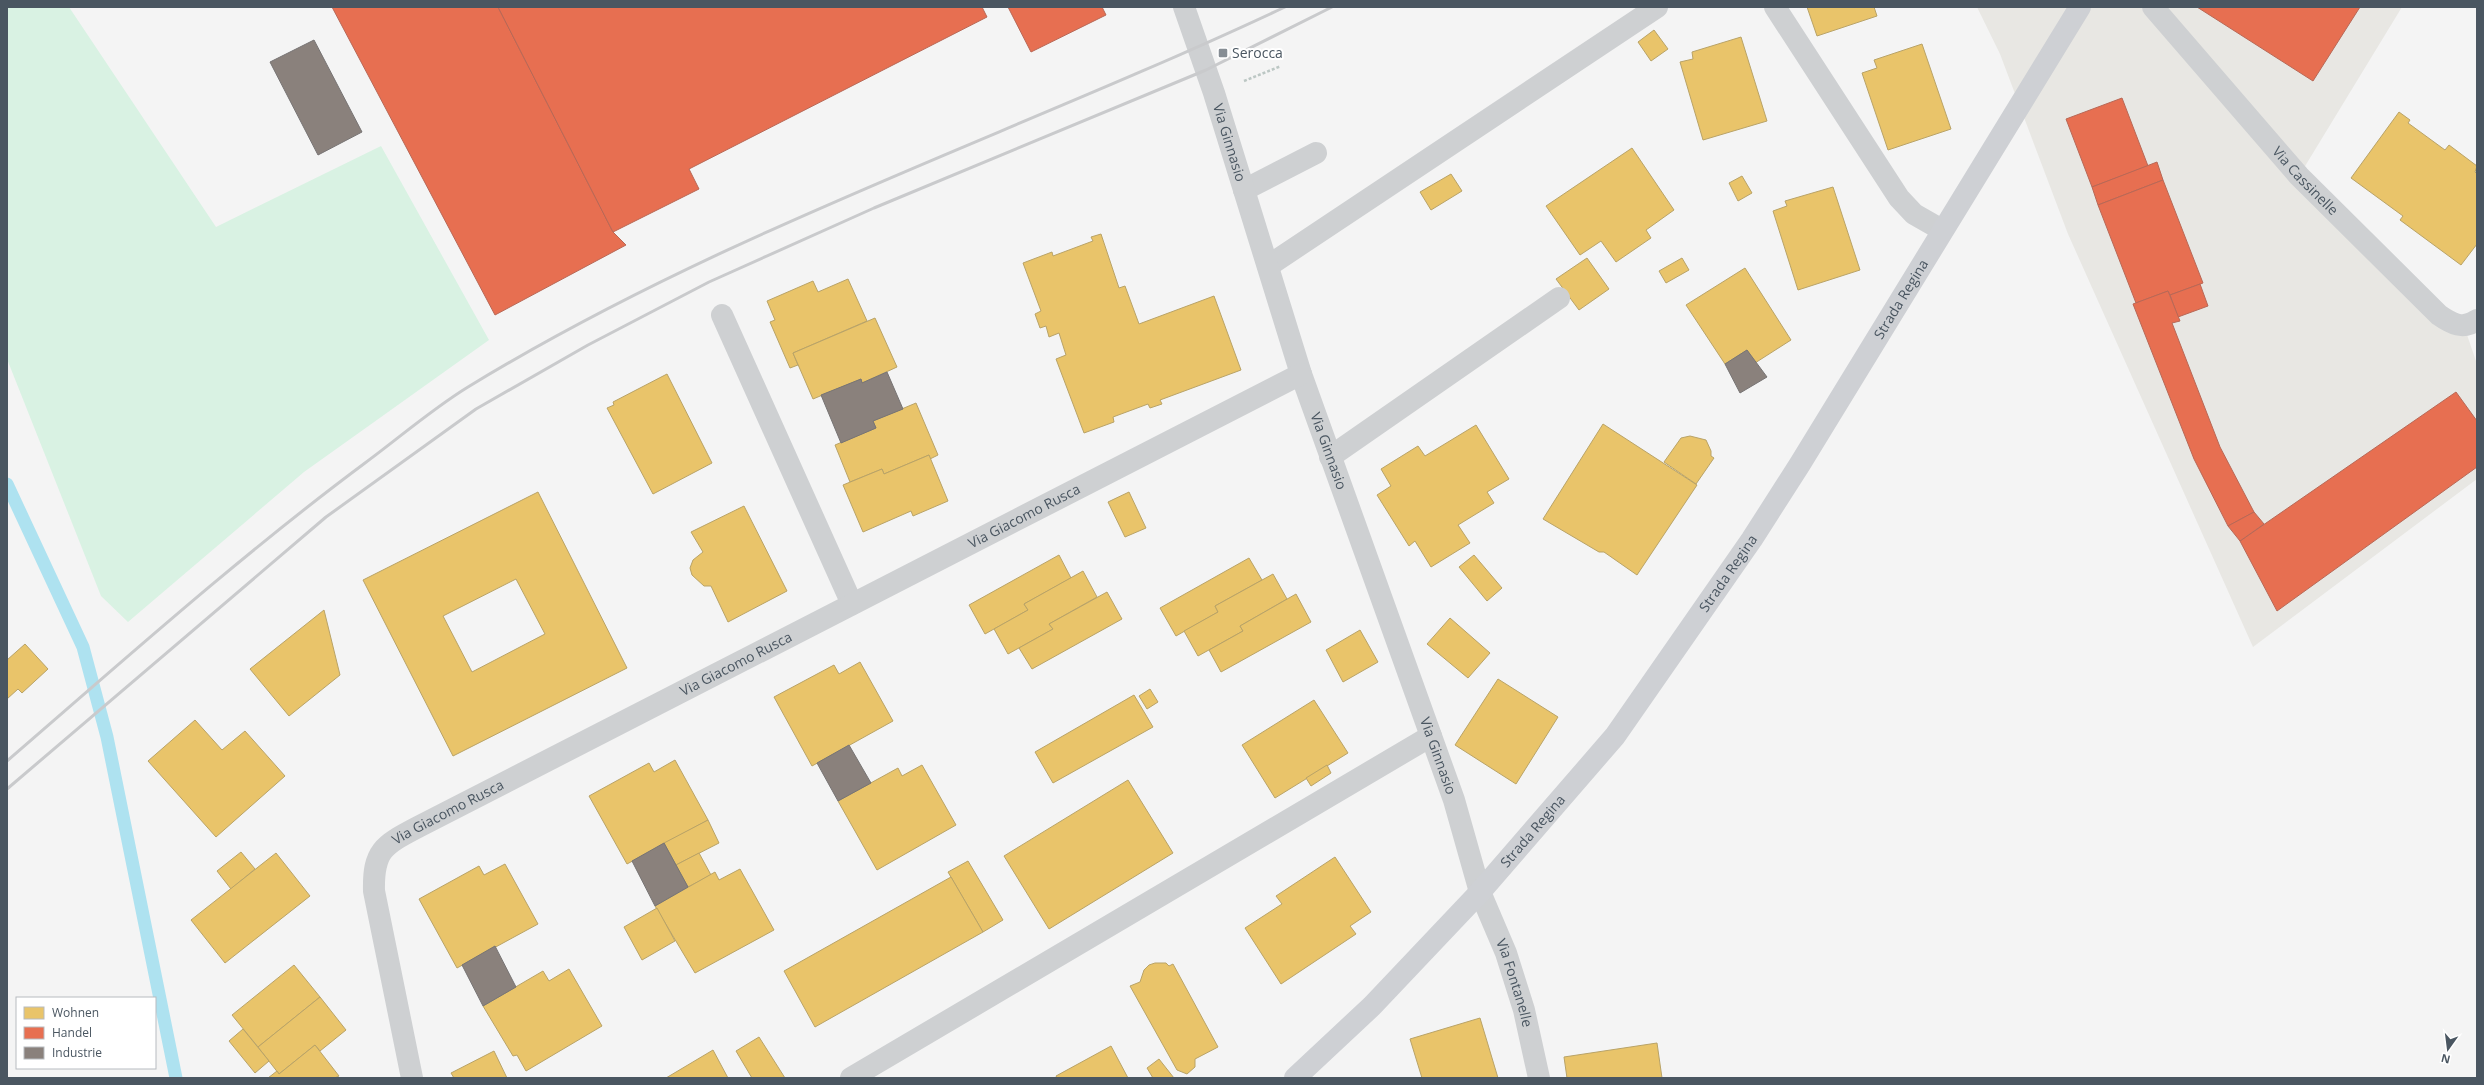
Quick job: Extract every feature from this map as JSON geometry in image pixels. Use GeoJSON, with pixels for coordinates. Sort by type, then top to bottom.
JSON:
{"type":"FeatureCollection","features":[{"type":"Feature","properties":{"kind":"main road","name":"Strada Regina"},"geometry":{"type":"LineString","coordinates":[[1295,1078],[1372,1006],[1480,892],[1615,736],[1683,639],[1800,464],[2080,7]]}},
{"type":"Feature","properties":{"kind":"street","name":"Via Ginnasio"},"geometry":{"type":"LineString","coordinates":[[1184,7],[1244,190],[1301,374],[1454,800],[1480,892]]}},
{"type":"Feature","properties":{"kind":"street"},"geometry":{"type":"LineString","coordinates":[[1268,266],[1657,7]]}},
{"type":"Feature","properties":{"kind":"street"},"geometry":{"type":"LineString","coordinates":[[1775,7],[1899,198],[1914,214],[1942,230]]}},
{"type":"Feature","properties":{"kind":"street","name":"Via Cassinelle"},"geometry":{"type":"LineString","coordinates":[[2153,7],[2299,176],[2439,315],[2451,324],[2464,326],[2477,320]]}},
{"type":"Feature","properties":{"kind":"street"},"geometry":{"type":"LineString","coordinates":[[1244,190],[1316,153]]}},
{"type":"Feature","properties":{"kind":"street"},"geometry":{"type":"LineString","coordinates":[[1330,457],[1559,298]]}},
{"type":"Feature","properties":{"kind":"street"},"geometry":{"type":"LineString","coordinates":[[722,315],[852,604]]}},
{"type":"Feature","properties":{"kind":"street","name":"Via Giacomo Rusca"},"geometry":{"type":"LineString","coordinates":[[412,1078],[374,891],[373,871],[377,856],[383,847],[418,827],[1301,374]]}},
{"type":"Feature","properties":{"kind":"street"},"geometry":{"type":"LineString","coordinates":[[851,1078],[1431,736]]}},
{"type":"Feature","properties":{"kind":"street","name":"Via Fontanelle"},"geometry":{"type":"LineString","coordinates":[[1480,892],[1506,953],[1524,1010],[1539,1078]]}},
{"type":"Feature","properties":{"kind":"shaded area"},"geometry":{"type":"Polygon","coordinates":[[[1977,7],[2402,7],[2299,176],[2464,326],[2477,364],[2477,479],[2253,647],[2068,234],[2000,54],[1977,7]]]}},
{"type":"Feature","properties":{"kind":"green space"},"geometry":{"type":"Polygon","coordinates":[[[7,7],[69,7],[216,227],[381,146],[489,340],[304,472],[128,622],[101,596],[7,359],[7,7]]]}},
{"type":"Feature","properties":{"kind":"building: Wohnen"},"geometry":{"type":"Polygon","coordinates":[[[1807,7],[1874,7],[1877,16],[1817,36],[1807,7]]]}},
{"type":"Feature","properties":{"kind":"building: Wohnen"},"geometry":{"type":"Polygon","coordinates":[[[1654,30],[1668,49],[1651,61],[1638,42],[1654,30]]]}},
{"type":"Feature","properties":{"kind":"building: Wohnen"},"geometry":{"type":"Polygon","coordinates":[[[1741,37],[1767,121],[1703,140],[1680,62],[1693,59],[1692,52],[1741,37]]]}},
{"type":"Feature","properties":{"kind":"building: Wohnen"},"geometry":{"type":"Polygon","coordinates":[[[1922,44],[1951,129],[1888,150],[1862,73],[1877,68],[1874,60],[1922,44]]]}},
{"type":"Feature","properties":{"kind":"building: Wohnen"},"geometry":{"type":"Polygon","coordinates":[[[2399,112],[2410,120],[2408,123],[2445,150],[2449,145],[2477,166],[2475,172],[2477,174],[2477,244],[2461,265],[2400,220],[2403,216],[2351,178],[2399,112]]]}},
{"type":"Feature","properties":{"kind":"building: Wohnen"},"geometry":{"type":"Polygon","coordinates":[[[1632,148],[1674,210],[1646,230],[1651,238],[1616,262],[1601,241],[1580,255],[1546,206],[1632,148]]]}},
{"type":"Feature","properties":{"kind":"building: Wohnen"},"geometry":{"type":"Polygon","coordinates":[[[1451,174],[1462,191],[1431,210],[1420,192],[1451,174]]]}},
{"type":"Feature","properties":{"kind":"building: Wohnen"},"geometry":{"type":"Polygon","coordinates":[[[1742,176],[1752,193],[1738,201],[1729,183],[1742,176]]]}},
{"type":"Feature","properties":{"kind":"building: Wohnen"},"geometry":{"type":"Polygon","coordinates":[[[1833,187],[1860,270],[1798,290],[1773,211],[1787,206],[1785,201],[1833,187]]]}},
{"type":"Feature","properties":{"kind":"building: Wohnen"},"geometry":{"type":"Polygon","coordinates":[[[1101,234],[1119,288],[1125,286],[1139,324],[1214,296],[1241,370],[1160,400],[1162,404],[1150,408],[1148,404],[1113,417],[1114,422],[1084,433],[1056,359],[1066,355],[1059,333],[1049,337],[1046,326],[1040,328],[1035,314],[1041,311],[1023,263],[1052,252],[1053,256],[1093,241],[1091,237],[1101,234]]]}},
{"type":"Feature","properties":{"kind":"building: Wohnen"},"geometry":{"type":"Polygon","coordinates":[[[1587,258],[1609,289],[1579,310],[1556,279],[1587,258]]]}},
{"type":"Feature","properties":{"kind":"building: Wohnen"},"geometry":{"type":"Polygon","coordinates":[[[1682,258],[1689,270],[1666,283],[1659,271],[1682,258]]]}},
{"type":"Feature","properties":{"kind":"building: Wohnen"},"geometry":{"type":"Polygon","coordinates":[[[1745,268],[1791,340],[1755,363],[1747,350],[1725,364],[1686,305],[1745,268]]]}},
{"type":"Feature","properties":{"kind":"building: Wohnen"},"geometry":{"type":"Polygon","coordinates":[[[848,279],[867,321],[793,353],[798,365],[790,368],[770,322],[775,320],[767,301],[813,281],[818,292],[848,279]]]}},
{"type":"Feature","properties":{"kind":"building: Wohnen"},"geometry":{"type":"Polygon","coordinates":[[[875,318],[897,367],[862,383],[861,379],[813,399],[793,353],[875,318]]]}},
{"type":"Feature","properties":{"kind":"building: Wohnen"},"geometry":{"type":"Polygon","coordinates":[[[667,374],[712,463],[653,494],[607,408],[614,405],[613,402],[667,374]]]}},
{"type":"Feature","properties":{"kind":"building: Wohnen"},"geometry":{"type":"Polygon","coordinates":[[[916,403],[938,455],[930,459],[929,455],[884,474],[882,469],[850,482],[835,445],[876,428],[873,421],[916,403]]]}},
{"type":"Feature","properties":{"kind":"building: Wohnen"},"geometry":{"type":"Polygon","coordinates":[[[1603,424],[1697,485],[1637,575],[1604,552],[1599,552],[1543,519],[1603,424]]]}},
{"type":"Feature","properties":{"kind":"building: Wohnen"},"geometry":{"type":"Polygon","coordinates":[[[1476,425],[1509,479],[1487,492],[1494,503],[1458,525],[1470,543],[1431,567],[1415,541],[1409,546],[1377,495],[1391,486],[1381,469],[1418,446],[1425,456],[1476,425]]]}},
{"type":"Feature","properties":{"kind":"building: Wohnen"},"geometry":{"type":"Polygon","coordinates":[[[1690,436],[1706,440],[1711,451],[1711,456],[1714,458],[1696,484],[1664,462],[1681,438],[1690,436]]]}},
{"type":"Feature","properties":{"kind":"building: Wohnen"},"geometry":{"type":"Polygon","coordinates":[[[929,455],[948,501],[913,516],[911,511],[863,532],[843,485],[882,469],[884,474],[929,455]]]}},
{"type":"Feature","properties":{"kind":"building: Wohnen"},"geometry":{"type":"Polygon","coordinates":[[[538,492],[627,668],[453,756],[363,580],[538,492]],[[516,579],[443,616],[472,672],[545,634],[516,579]]]}},
{"type":"Feature","properties":{"kind":"building: Wohnen"},"geometry":{"type":"Polygon","coordinates":[[[1129,492],[1146,528],[1125,537],[1108,502],[1129,492]]]}},
{"type":"Feature","properties":{"kind":"building: Wohnen"},"geometry":{"type":"Polygon","coordinates":[[[744,506],[787,591],[728,622],[711,586],[704,586],[692,575],[690,568],[693,560],[703,552],[691,532],[744,506]]]}},
{"type":"Feature","properties":{"kind":"building: Wohnen"},"geometry":{"type":"Polygon","coordinates":[[[1059,555],[1071,578],[1024,604],[1028,610],[985,634],[969,605],[1059,555]]]}},
{"type":"Feature","properties":{"kind":"building: Wohnen"},"geometry":{"type":"Polygon","coordinates":[[[1474,555],[1502,588],[1487,601],[1459,567],[1474,555]]]}},
{"type":"Feature","properties":{"kind":"building: Wohnen"},"geometry":{"type":"Polygon","coordinates":[[[1249,558],[1262,580],[1215,606],[1218,612],[1176,636],[1160,608],[1249,558]]]}},
{"type":"Feature","properties":{"kind":"building: Wohnen"},"geometry":{"type":"Polygon","coordinates":[[[1083,571],[1097,597],[1049,624],[1053,629],[1008,654],[994,629],[1028,610],[1024,604],[1083,571]]]}},
{"type":"Feature","properties":{"kind":"building: Wohnen"},"geometry":{"type":"Polygon","coordinates":[[[1273,574],[1287,599],[1240,626],[1243,631],[1198,656],[1184,631],[1218,612],[1215,606],[1273,574]]]}},
{"type":"Feature","properties":{"kind":"building: Wohnen"},"geometry":{"type":"Polygon","coordinates":[[[1107,592],[1122,619],[1032,669],[1019,648],[1053,629],[1049,624],[1107,592]]]}},
{"type":"Feature","properties":{"kind":"building: Wohnen"},"geometry":{"type":"Polygon","coordinates":[[[1296,594],[1311,622],[1221,672],[1209,650],[1243,631],[1240,626],[1296,594]]]}},
{"type":"Feature","properties":{"kind":"building: Wohnen"},"geometry":{"type":"Polygon","coordinates":[[[324,610],[340,675],[289,716],[250,669],[324,610]]]}},
{"type":"Feature","properties":{"kind":"building: Wohnen"},"geometry":{"type":"Polygon","coordinates":[[[1450,618],[1490,653],[1468,678],[1427,644],[1450,618]]]}},
{"type":"Feature","properties":{"kind":"building: Wohnen"},"geometry":{"type":"Polygon","coordinates":[[[1360,630],[1378,662],[1343,682],[1326,650],[1360,630]]]}},
{"type":"Feature","properties":{"kind":"building: Wohnen"},"geometry":{"type":"Polygon","coordinates":[[[25,644],[48,669],[22,693],[18,689],[7,699],[7,660],[25,644]]]}},
{"type":"Feature","properties":{"kind":"building: Wohnen"},"geometry":{"type":"Polygon","coordinates":[[[860,662],[893,721],[812,766],[774,697],[834,665],[839,674],[860,662]]]}},
{"type":"Feature","properties":{"kind":"building: Wohnen"},"geometry":{"type":"Polygon","coordinates":[[[1498,679],[1558,717],[1516,784],[1455,745],[1498,679]]]}},
{"type":"Feature","properties":{"kind":"building: Wohnen"},"geometry":{"type":"Polygon","coordinates":[[[1150,689],[1158,702],[1147,709],[1139,696],[1150,689]]]}},
{"type":"Feature","properties":{"kind":"building: Wohnen"},"geometry":{"type":"Polygon","coordinates":[[[1134,695],[1153,727],[1053,783],[1035,752],[1134,695]]]}},
{"type":"Feature","properties":{"kind":"building: Wohnen"},"geometry":{"type":"Polygon","coordinates":[[[1314,700],[1348,753],[1275,798],[1242,745],[1314,700]]]}},
{"type":"Feature","properties":{"kind":"building: Wohnen"},"geometry":{"type":"Polygon","coordinates":[[[195,720],[222,750],[245,731],[285,776],[216,837],[148,761],[195,720]]]}},
{"type":"Feature","properties":{"kind":"building: Wohnen"},"geometry":{"type":"Polygon","coordinates":[[[675,760],[708,820],[627,864],[589,796],[649,763],[654,772],[675,760]]]}},
{"type":"Feature","properties":{"kind":"building: Wohnen"},"geometry":{"type":"Polygon","coordinates":[[[922,765],[956,825],[877,870],[838,801],[898,768],[902,776],[922,765]]]}},
{"type":"Feature","properties":{"kind":"building: Wohnen"},"geometry":{"type":"Polygon","coordinates":[[[1327,765],[1331,773],[1311,786],[1306,778],[1327,765]]]}},
{"type":"Feature","properties":{"kind":"building: Wohnen"},"geometry":{"type":"Polygon","coordinates":[[[1128,780],[1173,853],[1049,929],[1004,856],[1128,780]]]}},
{"type":"Feature","properties":{"kind":"building: Wohnen"},"geometry":{"type":"Polygon","coordinates":[[[708,820],[719,843],[676,865],[664,843],[708,820]]]}},
{"type":"Feature","properties":{"kind":"building: Wohnen"},"geometry":{"type":"Polygon","coordinates":[[[241,852],[255,869],[231,889],[217,871],[241,852]]]}},
{"type":"Feature","properties":{"kind":"building: Wohnen"},"geometry":{"type":"Polygon","coordinates":[[[276,853],[310,896],[225,963],[191,920],[276,853]]]}},
{"type":"Feature","properties":{"kind":"building: Wohnen"},"geometry":{"type":"Polygon","coordinates":[[[699,853],[711,875],[688,887],[676,865],[699,853]]]}},
{"type":"Feature","properties":{"kind":"building: Wohnen"},"geometry":{"type":"Polygon","coordinates":[[[1335,857],[1371,912],[1350,926],[1356,934],[1281,984],[1245,928],[1282,904],[1276,896],[1335,857]]]}},
{"type":"Feature","properties":{"kind":"building: Wohnen"},"geometry":{"type":"Polygon","coordinates":[[[968,861],[1003,920],[983,932],[948,872],[968,861]]]}},
{"type":"Feature","properties":{"kind":"building: Wohnen"},"geometry":{"type":"Polygon","coordinates":[[[505,864],[538,924],[457,968],[419,899],[479,866],[484,875],[505,864]]]}},
{"type":"Feature","properties":{"kind":"building: Wohnen"},"geometry":{"type":"Polygon","coordinates":[[[740,869],[774,930],[695,973],[655,906],[715,872],[719,880],[740,869]]]}},
{"type":"Feature","properties":{"kind":"building: Wohnen"},"geometry":{"type":"Polygon","coordinates":[[[951,877],[983,932],[815,1027],[784,971],[951,877]]]}},
{"type":"Feature","properties":{"kind":"building: Wohnen"},"geometry":{"type":"Polygon","coordinates":[[[657,908],[675,941],[642,960],[624,927],[657,908]]]}},
{"type":"Feature","properties":{"kind":"building: Wohnen"},"geometry":{"type":"Polygon","coordinates":[[[1155,963],[1166,963],[1169,966],[1173,964],[1218,1047],[1195,1059],[1195,1067],[1187,1074],[1177,1070],[1130,986],[1140,982],[1144,970],[1149,965],[1155,963]]]}},
{"type":"Feature","properties":{"kind":"building: Wohnen"},"geometry":{"type":"Polygon","coordinates":[[[294,965],[320,997],[258,1047],[232,1015],[294,965]]]}},
{"type":"Feature","properties":{"kind":"building: Wohnen"},"geometry":{"type":"Polygon","coordinates":[[[569,969],[602,1026],[526,1071],[517,1055],[513,1056],[483,1006],[543,971],[549,981],[569,969]]]}},
{"type":"Feature","properties":{"kind":"building: Wohnen"},"geometry":{"type":"Polygon","coordinates":[[[320,997],[346,1030],[320,1051],[315,1045],[279,1074],[258,1047],[320,997]]]}},
{"type":"Feature","properties":{"kind":"building: Wohnen"},"geometry":{"type":"Polygon","coordinates":[[[1480,1018],[1498,1078],[1422,1078],[1410,1039],[1480,1018]]]}},
{"type":"Feature","properties":{"kind":"building: Wohnen"},"geometry":{"type":"Polygon","coordinates":[[[243,1029],[269,1061],[255,1073],[229,1041],[243,1029]]]}},
{"type":"Feature","properties":{"kind":"building: Wohnen"},"geometry":{"type":"Polygon","coordinates":[[[759,1037],[785,1078],[752,1078],[736,1051],[759,1037]]]}},
{"type":"Feature","properties":{"kind":"building: Wohnen"},"geometry":{"type":"Polygon","coordinates":[[[1657,1043],[1662,1078],[1567,1078],[1564,1057],[1657,1043]]]}},
{"type":"Feature","properties":{"kind":"building: Wohnen"},"geometry":{"type":"Polygon","coordinates":[[[315,1045],[339,1076],[335,1078],[268,1078],[277,1071],[279,1074],[315,1045]]]}},
{"type":"Feature","properties":{"kind":"building: Wohnen"},"geometry":{"type":"Polygon","coordinates":[[[1111,1046],[1128,1078],[1057,1078],[1056,1076],[1111,1046]]]}},
{"type":"Feature","properties":{"kind":"building: Wohnen"},"geometry":{"type":"Polygon","coordinates":[[[713,1050],[728,1078],[666,1078],[713,1050]]]}},
{"type":"Feature","properties":{"kind":"building: Wohnen"},"geometry":{"type":"Polygon","coordinates":[[[494,1051],[507,1078],[454,1078],[451,1073],[494,1051]]]}},
{"type":"Feature","properties":{"kind":"building: Wohnen"},"geometry":{"type":"Polygon","coordinates":[[[1159,1059],[1174,1078],[1153,1078],[1147,1068],[1159,1059]]]}},
{"type":"Feature","properties":{"kind":"building: Handel"},"geometry":{"type":"Polygon","coordinates":[[[332,7],[498,7],[613,232],[626,245],[495,315],[332,7]]]}},
{"type":"Feature","properties":{"kind":"building: Handel"},"geometry":{"type":"Polygon","coordinates":[[[498,7],[982,7],[987,17],[689,169],[699,189],[613,232],[498,7]]]}},
{"type":"Feature","properties":{"kind":"building: Handel"},"geometry":{"type":"Polygon","coordinates":[[[1008,7],[1102,7],[1106,15],[1031,52],[1008,7]]]}},
{"type":"Feature","properties":{"kind":"building: Handel"},"geometry":{"type":"Polygon","coordinates":[[[2197,7],[2360,7],[2313,81],[2197,7]]]}},
{"type":"Feature","properties":{"kind":"building: Handel"},"geometry":{"type":"Polygon","coordinates":[[[2122,98],[2148,166],[2092,187],[2066,119],[2122,98]]]}},
{"type":"Feature","properties":{"kind":"building: Handel"},"geometry":{"type":"Polygon","coordinates":[[[2157,162],[2163,180],[2098,205],[2092,187],[2157,162]]]}},
{"type":"Feature","properties":{"kind":"building: Handel"},"geometry":{"type":"Polygon","coordinates":[[[2163,180],[2203,283],[2170,295],[2168,291],[2136,303],[2098,205],[2163,180]]]}},
{"type":"Feature","properties":{"kind":"building: Handel"},"geometry":{"type":"Polygon","coordinates":[[[2200,284],[2208,306],[2178,317],[2170,295],[2200,284]]]}},
{"type":"Feature","properties":{"kind":"building: Handel"},"geometry":{"type":"Polygon","coordinates":[[[2168,291],[2180,321],[2172,323],[2220,447],[2254,512],[2228,526],[2194,459],[2133,304],[2168,291]]]}},
{"type":"Feature","properties":{"kind":"building: Handel"},"geometry":{"type":"Polygon","coordinates":[[[2456,392],[2477,421],[2477,467],[2277,611],[2240,541],[2456,392]]]}},
{"type":"Feature","properties":{"kind":"building: Handel"},"geometry":{"type":"Polygon","coordinates":[[[2254,512],[2264,524],[2240,541],[2228,526],[2254,512]]]}},
{"type":"Feature","properties":{"kind":"building: Industrie"},"geometry":{"type":"Polygon","coordinates":[[[314,40],[362,132],[318,155],[270,62],[314,40]]]}},
{"type":"Feature","properties":{"kind":"building: Industrie"},"geometry":{"type":"Polygon","coordinates":[[[1747,350],[1767,377],[1740,393],[1725,364],[1747,350]]]}},
{"type":"Feature","properties":{"kind":"building: Industrie"},"geometry":{"type":"Polygon","coordinates":[[[887,372],[903,409],[873,421],[876,428],[841,443],[821,395],[861,379],[862,383],[887,372]]]}},
{"type":"Feature","properties":{"kind":"building: Industrie"},"geometry":{"type":"Polygon","coordinates":[[[849,745],[871,783],[838,801],[817,763],[849,745]]]}},
{"type":"Feature","properties":{"kind":"building: Industrie"},"geometry":{"type":"Polygon","coordinates":[[[664,843],[688,887],[655,906],[632,861],[664,843]]]}},
{"type":"Feature","properties":{"kind":"building: Industrie"},"geometry":{"type":"Polygon","coordinates":[[[495,946],[516,987],[483,1006],[462,965],[495,946]]]}},
{"type":"Feature","properties":{"kind":"waterway"},"geometry":{"type":"LineString","coordinates":[[7,484],[83,647],[107,737],[176,1078]]}},
{"type":"Feature","properties":{"kind":"railway"},"geometry":{"type":"LineString","coordinates":[[7,761],[183,609],[273,535],[429,414],[468,387],[566,331],[666,279],[871,186],[1182,54],[1285,7]]}},
{"type":"Feature","properties":{"kind":"railway"},"geometry":{"type":"LineString","coordinates":[[7,789],[326,517],[476,409],[588,345],[709,282],[874,208],[1206,70],[1332,7]]}},
{"type":"Feature","properties":{"kind":"place","name":"Serocca"},"geometry":{"type":"Point","coordinates":[1223,53]}}]}
